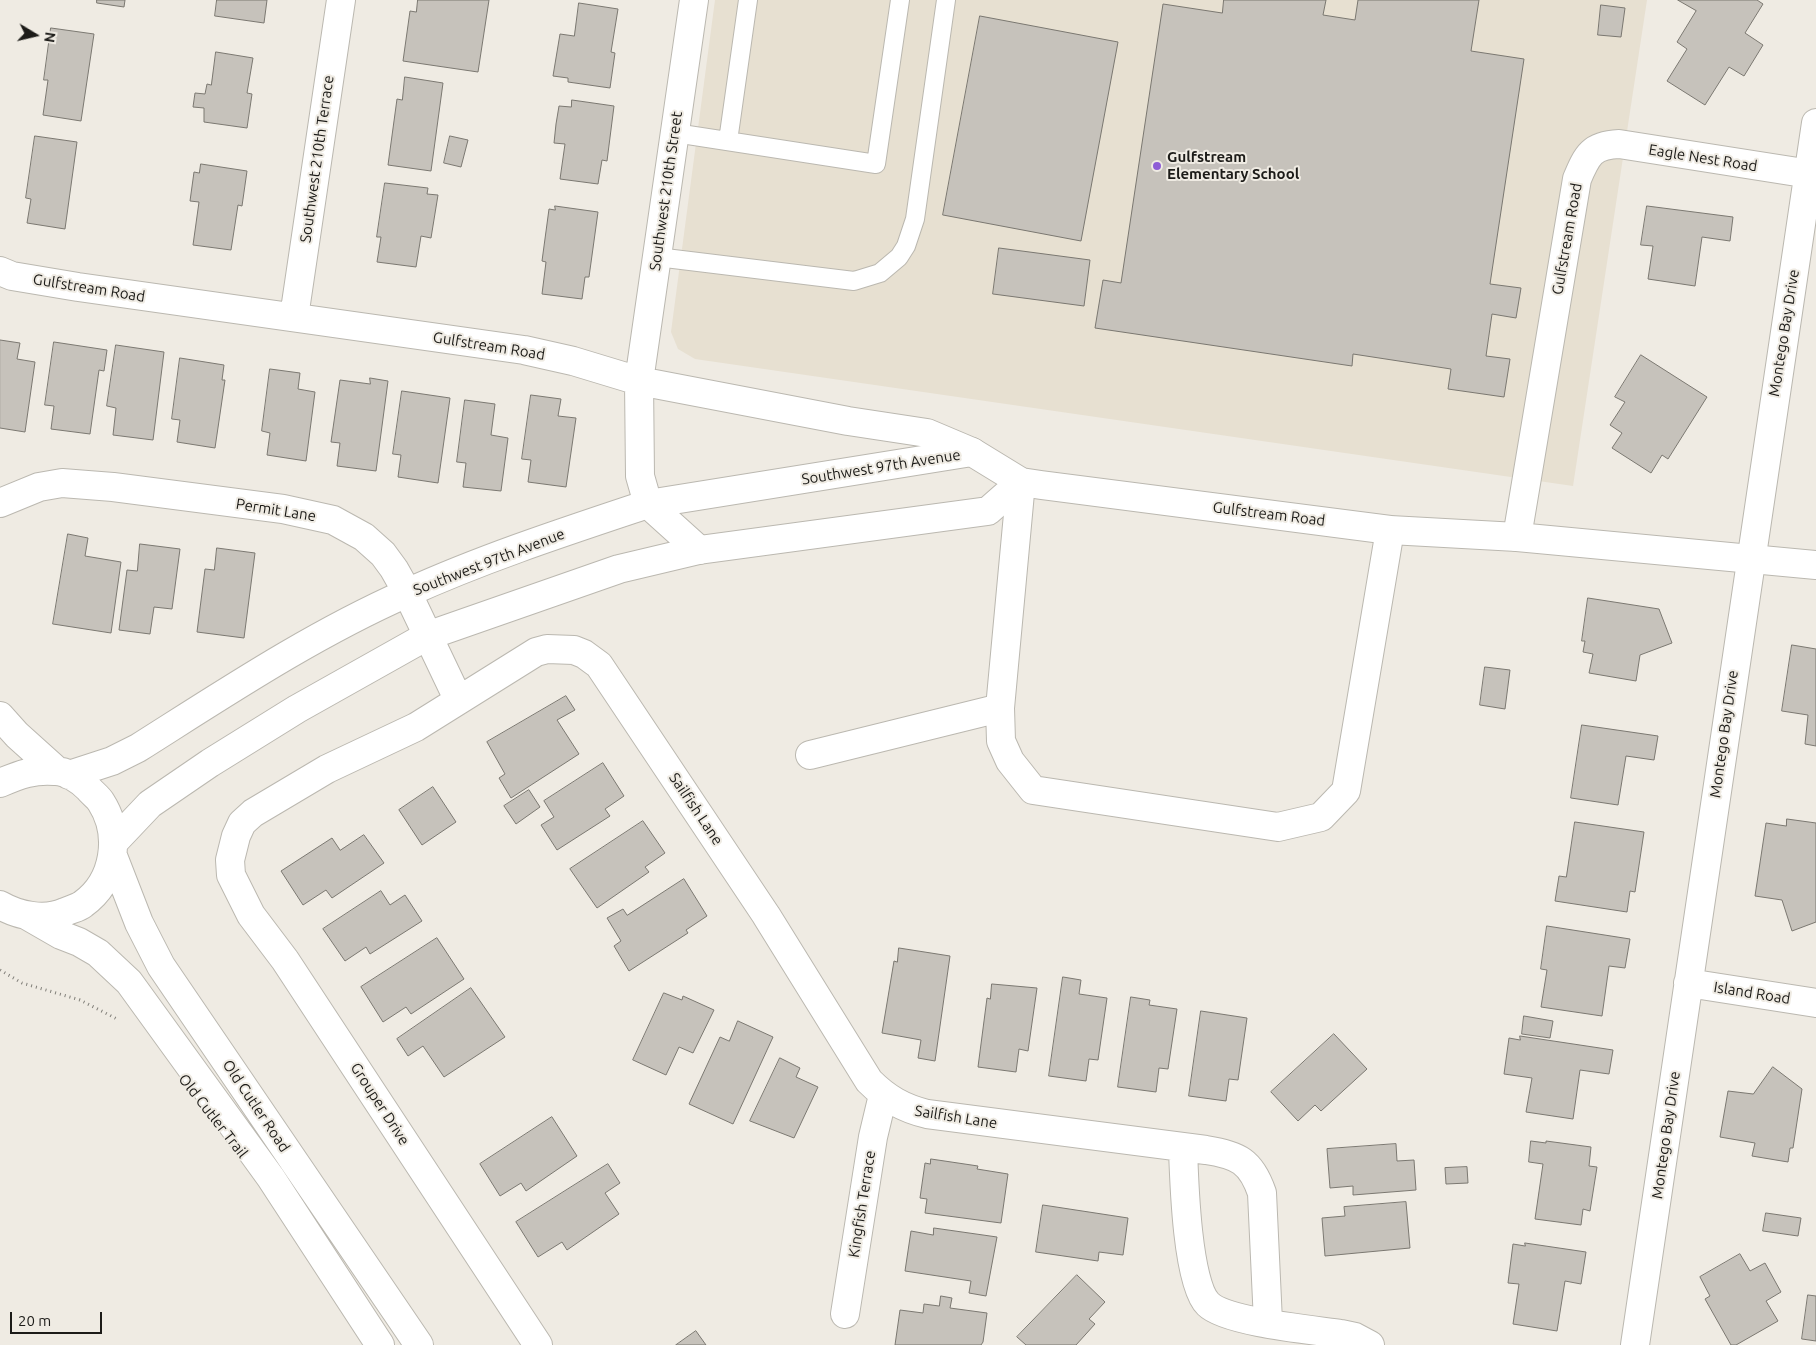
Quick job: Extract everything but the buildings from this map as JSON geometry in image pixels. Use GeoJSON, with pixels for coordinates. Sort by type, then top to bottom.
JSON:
{"type":"FeatureCollection","features":[{"type":"Feature","properties":{"kind":"street","name":"Southwest 210th Terrace"},"geometry":{"type":"LineString","coordinates":[[294,318],[340,0]]}},
{"type":"Feature","properties":{"kind":"street","name":"Southwest 210th Street"},"geometry":{"type":"LineString","coordinates":[[648,504],[640,476],[639,381],[694,0]]}},
{"type":"Feature","properties":{"kind":"street","name":"Montego Bay Drive"},"geometry":{"type":"LineString","coordinates":[[1635,1345],[1750,559],[1812,175],[1816,123]]}},
{"type":"Feature","properties":{"kind":"street","name":"Eagle Nest Road"},"geometry":{"type":"LineString","coordinates":[[1592,151],[1603,145],[1620,144],[1812,175]]}},
{"type":"Feature","properties":{"kind":"street","name":"Gulfstream Road"},"geometry":{"type":"LineString","coordinates":[[1517,538],[1577,179],[1583,163],[1592,151]]}},
{"type":"Feature","properties":{"kind":"street","name":"Gulfstream Road"},"geometry":{"type":"LineString","coordinates":[[0,271],[12,276],[78,287],[524,350],[573,361],[639,381],[848,421],[927,433],[972,452]]}},
{"type":"Feature","properties":{"kind":"street","name":"Southwest 97th Avenue"},"geometry":{"type":"LineString","coordinates":[[0,783],[25,772],[63,773],[112,760],[138,748],[292,653],[407,592],[648,504],[972,452],[998,470],[1021,482]]}},
{"type":"Feature","properties":{"kind":"street","name":"Gulfstream Road"},"geometry":{"type":"LineString","coordinates":[[1021,482],[1390,530],[1517,538],[1816,565]]}},
{"type":"Feature","properties":{"kind":"street"},"geometry":{"type":"LineString","coordinates":[[0,905],[28,916],[57,916],[83,904],[103,883],[114,849],[150,804],[202,768],[297,709],[427,636],[620,569],[698,550],[988,511],[1021,482]]}},
{"type":"Feature","properties":{"kind":"street"},"geometry":{"type":"LineString","coordinates":[[1021,482],[1000,708],[1002,741],[1010,761],[1034,790],[1278,827],[1321,818],[1346,791],[1390,530]]}},
{"type":"Feature","properties":{"kind":"street","name":"Permit Lane"},"geometry":{"type":"LineString","coordinates":[[0,503],[39,487],[62,483],[128,488],[315,515],[333,520],[364,537],[383,554],[407,592],[458,699]]}},
{"type":"Feature","properties":{"kind":"street"},"geometry":{"type":"LineString","coordinates":[[648,504],[698,550]]}},
{"type":"Feature","properties":{"kind":"street","name":"Sailfish Lane"},"geometry":{"type":"LineString","coordinates":[[458,699],[536,652],[547,649],[574,650],[584,654],[599,665],[766,915],[869,1081],[883,1095],[910,1110],[927,1114],[1206,1150],[1234,1156],[1243,1161],[1256,1177],[1262,1193],[1268,1322]]}},
{"type":"Feature","properties":{"kind":"street","name":"Grouper Drive"},"geometry":{"type":"LineString","coordinates":[[458,699],[416,726],[327,769],[253,813],[242,824],[236,836],[230,860],[231,875],[251,915],[284,960],[538,1345]]}},
{"type":"Feature","properties":{"kind":"street"},"geometry":{"type":"LineString","coordinates":[[810,755],[1000,708]]}},
{"type":"Feature","properties":{"kind":"street"},"geometry":{"type":"LineString","coordinates":[[0,716],[16,735],[63,773]]}},
{"type":"Feature","properties":{"kind":"street","name":"Old Cutler Road"},"geometry":{"type":"LineString","coordinates":[[63,773],[80,781],[101,801],[112,828],[114,849],[139,923],[161,966],[418,1345]]}},
{"type":"Feature","properties":{"kind":"street","name":"Old Cutler Road"},"geometry":{"type":"LineString","coordinates":[[28,916],[61,936],[79,942],[98,953],[129,982],[271,1178],[380,1345]]}},
{"type":"Feature","properties":{"kind":"street","name":"Island Road"},"geometry":{"type":"LineString","coordinates":[[1688,983],[1816,1003]]}},
{"type":"Feature","properties":{"kind":"street","name":"Kingfish Terrace"},"geometry":{"type":"LineString","coordinates":[[845,1314],[873,1137],[883,1095]]}},
{"type":"Feature","properties":{"kind":"street"},"geometry":{"type":"LineString","coordinates":[[1183,1148],[1194,1271],[1202,1298],[1209,1306],[1223,1313],[1348,1336],[1370,1345]]}},
{"type":"Feature","properties":{"kind":"lane"},"geometry":{"type":"LineString","coordinates":[[728,141],[748,0]]}},
{"type":"Feature","properties":{"kind":"lane"},"geometry":{"type":"LineString","coordinates":[[675,133],[876,164],[900,0]]}},
{"type":"Feature","properties":{"kind":"lane"},"geometry":{"type":"LineString","coordinates":[[657,257],[836,281],[866,279],[880,273],[891,265],[906,246],[915,219],[946,0]]}},
{"type":"Feature","properties":{"kind":"path"},"geometry":{"type":"LineString","coordinates":[[0,970],[22,983],[80,1000],[126,1024]]}},
{"type":"Feature","properties":{"kind":"shaded area","name":"Gulfstream Elementary School"},"geometry":{"type":"Polygon","coordinates":[[[715,0],[1647,0],[1573,486],[695,359],[678,349],[671,332],[715,0]]]}},
{"type":"Feature","properties":{"kind":"place","name":"Gulfstream Elementary School"},"geometry":{"type":"Point","coordinates":[1157,166]}}]}
